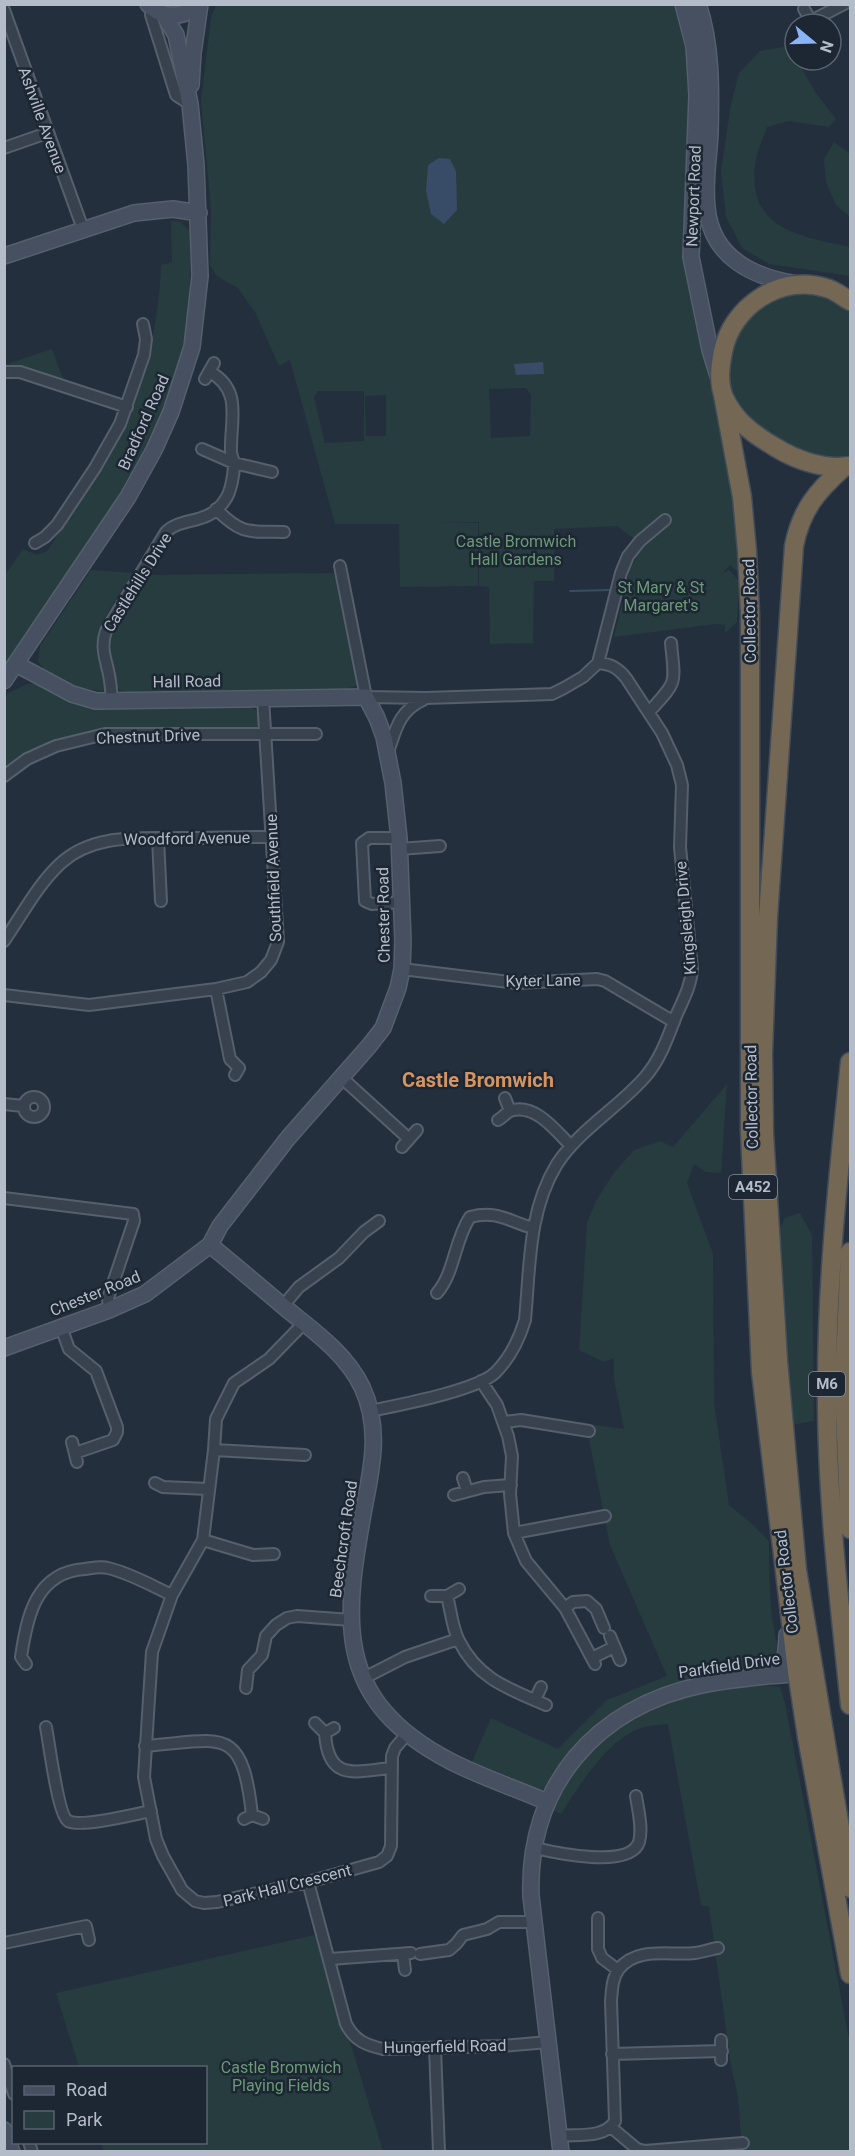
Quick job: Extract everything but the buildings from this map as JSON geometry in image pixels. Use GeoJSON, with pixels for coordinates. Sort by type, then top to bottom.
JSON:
{"type":"FeatureCollection","features":[{"type":"Feature","properties":{"kind":"highway","name":"Collector Road"},"geometry":{"type":"LineString","coordinates":[[802,284],[764,295],[751,303],[736,319],[724,342],[721,363],[722,390],[742,497],[747,551],[750,673],[750,1132],[762,1372],[797,1672],[850,1974]]}},
{"type":"Feature","properties":{"kind":"highway"},"geometry":{"type":"LineString","coordinates":[[802,284],[850,291]]}},
{"type":"Feature","properties":{"kind":"highway"},"geometry":{"type":"LineString","coordinates":[[826,288],[850,301]]}},
{"type":"Feature","properties":{"kind":"highway"},"geometry":{"type":"LineString","coordinates":[[722,390],[743,425],[756,436],[805,462],[847,466]]}},
{"type":"Feature","properties":{"kind":"highway","name":"Collector Road"},"geometry":{"type":"LineString","coordinates":[[847,466],[818,492],[804,512],[794,546],[768,918],[763,1053],[764,1132],[778,1360],[797,1570],[850,1888]]}},
{"type":"Feature","properties":{"kind":"highway","name":"M6"},"geometry":{"type":"LineString","coordinates":[[850,1062],[835,1202],[828,1319],[827,1386],[830,1479],[850,1705]]}},
{"type":"Feature","properties":{"kind":"highway","name":"M6"},"geometry":{"type":"LineString","coordinates":[[850,1259],[844,1386],[850,1529]]}},
{"type":"Feature","properties":{"kind":"highway"},"geometry":{"type":"LineString","coordinates":[[797,1570],[794,1594],[803,1658],[797,1672]]}},
{"type":"Feature","properties":{"kind":"main road"},"geometry":{"type":"LineString","coordinates":[[155,9],[180,15],[188,13],[199,4]]}},
{"type":"Feature","properties":{"kind":"main road","name":"Bradford Road"},"geometry":{"type":"LineString","coordinates":[[179,55],[199,4]]}},
{"type":"Feature","properties":{"kind":"main road","name":"Newport Road"},"geometry":{"type":"LineString","coordinates":[[683,4],[694,46],[697,95],[692,257],[710,350],[722,390]]}},
{"type":"Feature","properties":{"kind":"main road","name":"Newport Road"},"geometry":{"type":"LineString","coordinates":[[698,4],[703,20],[710,69],[710,135],[706,192],[709,220],[721,246],[739,264],[758,274],[802,284]]}},
{"type":"Feature","properties":{"kind":"main road","name":"Bradford Road"},"geometry":{"type":"LineString","coordinates":[[4,681],[128,497],[154,450],[171,412],[192,347],[200,276],[198,187],[190,104],[176,34],[155,9]]}},
{"type":"Feature","properties":{"kind":"main road"},"geometry":{"type":"LineString","coordinates":[[173,209],[189,200],[198,187]]}},
{"type":"Feature","properties":{"kind":"main road"},"geometry":{"type":"LineString","coordinates":[[4,256],[134,213],[173,209],[199,213]]}},
{"type":"Feature","properties":{"kind":"main road","name":"Hall Road"},"geometry":{"type":"LineString","coordinates":[[16,664],[72,694],[96,701],[366,697]]}},
{"type":"Feature","properties":{"kind":"main road","name":"Chester Road"},"geometry":{"type":"LineString","coordinates":[[4,1348],[109,1310],[145,1294],[210,1245],[220,1226],[288,1138],[383,1028],[398,988],[402,969],[402,902],[399,844],[388,753],[378,718],[366,697]]}},
{"type":"Feature","properties":{"kind":"main road","name":"Beechcroft Road"},"geometry":{"type":"LineString","coordinates":[[210,1245],[334,1349],[362,1388],[370,1411],[374,1447],[354,1568],[352,1643],[364,1678],[382,1709],[407,1734],[450,1760],[546,1802]]}},
{"type":"Feature","properties":{"kind":"main road"},"geometry":{"type":"LineString","coordinates":[[788,1605],[786,1657],[783,1666],[773,1675],[792,1690],[807,1737]]}},
{"type":"Feature","properties":{"kind":"main road","name":"Parkfield Drive"},"geometry":{"type":"LineString","coordinates":[[560,2144],[533,1922],[530,1873],[546,1802],[565,1770],[581,1750],[621,1716],[646,1701],[705,1684],[773,1675],[786,1676],[797,1672]]}},
{"type":"Feature","properties":{"kind":"main road"},"geometry":{"type":"LineString","coordinates":[[4,2130],[12,2151]]}},
{"type":"Feature","properties":{"kind":"street"},"geometry":{"type":"LineString","coordinates":[[804,9],[811,21],[844,4]]}},
{"type":"Feature","properties":{"kind":"street","name":"Ashville Avenue"},"geometry":{"type":"LineString","coordinates":[[4,10],[83,229]]}},
{"type":"Feature","properties":{"kind":"street","name":"Bradford Road"},"geometry":{"type":"LineString","coordinates":[[179,55],[176,95],[190,104]]}},
{"type":"Feature","properties":{"kind":"street"},"geometry":{"type":"LineString","coordinates":[[4,148],[47,133]]}},
{"type":"Feature","properties":{"kind":"street"},"geometry":{"type":"LineString","coordinates":[[35,543],[57,525],[95,468],[120,424],[144,355],[146,339],[143,324]]}},
{"type":"Feature","properties":{"kind":"street"},"geometry":{"type":"LineString","coordinates":[[210,371],[221,378],[233,401],[230,453],[234,463],[226,499],[216,509],[231,524],[243,531],[265,537],[284,532]]}},
{"type":"Feature","properties":{"kind":"street"},"geometry":{"type":"LineString","coordinates":[[4,372],[20,372],[127,407]]}},
{"type":"Feature","properties":{"kind":"street"},"geometry":{"type":"LineString","coordinates":[[202,449],[234,463],[272,472]]}},
{"type":"Feature","properties":{"kind":"street","name":"Castlehills Drive"},"geometry":{"type":"LineString","coordinates":[[111,700],[109,673],[103,653],[106,631],[166,532],[176,524],[204,518],[216,509]]}},
{"type":"Feature","properties":{"kind":"street"},"geometry":{"type":"LineString","coordinates":[[340,566],[366,697],[426,698],[552,694],[584,677],[598,663],[621,573],[628,556],[640,541],[665,520]]}},
{"type":"Feature","properties":{"kind":"street"},"geometry":{"type":"LineString","coordinates":[[649,712],[674,681],[671,643]]}},
{"type":"Feature","properties":{"kind":"street","name":"Kingsleigh Drive"},"geometry":{"type":"LineString","coordinates":[[370,1411],[427,1398],[481,1381],[494,1374],[510,1356],[525,1320],[533,1228],[541,1198],[557,1164],[572,1146],[646,1075],[661,1052],[691,981],[692,969],[680,847],[682,785],[677,765],[662,733],[620,670],[609,664],[598,663]]}},
{"type":"Feature","properties":{"kind":"street","name":"Southfield Avenue"},"geometry":{"type":"LineString","coordinates":[[4,995],[89,1005],[216,989],[247,982],[261,972],[271,960],[279,942],[263,698]]}},
{"type":"Feature","properties":{"kind":"street"},"geometry":{"type":"LineString","coordinates":[[388,753],[403,715],[411,705],[426,698]]}},
{"type":"Feature","properties":{"kind":"street","name":"Chestnut Drive"},"geometry":{"type":"LineString","coordinates":[[4,776],[27,759],[56,746],[105,734],[316,734]]}},
{"type":"Feature","properties":{"kind":"street","name":"Woodford Avenue"},"geometry":{"type":"LineString","coordinates":[[4,941],[49,875],[78,851],[107,841],[134,838],[272,837]]}},
{"type":"Feature","properties":{"kind":"street"},"geometry":{"type":"LineString","coordinates":[[402,902],[372,904],[365,901],[362,843],[369,838],[399,844],[440,846]]}},
{"type":"Feature","properties":{"kind":"street"},"geometry":{"type":"LineString","coordinates":[[158,839],[161,901]]}},
{"type":"Feature","properties":{"kind":"street","name":"Kyter Lane"},"geometry":{"type":"LineString","coordinates":[[402,969],[517,983],[597,979],[605,981],[674,1022]]}},
{"type":"Feature","properties":{"kind":"street"},"geometry":{"type":"LineString","coordinates":[[216,989],[230,1059],[239,1068],[235,1075]]}},
{"type":"Feature","properties":{"kind":"street"},"geometry":{"type":"LineString","coordinates":[[341,1077],[405,1143],[417,1130]]}},
{"type":"Feature","properties":{"kind":"street"},"geometry":{"type":"LineString","coordinates":[[505,1098],[510,1111]]}},
{"type":"Feature","properties":{"kind":"street"},"geometry":{"type":"LineString","coordinates":[[4,1104],[23,1106]]}},
{"type":"Feature","properties":{"kind":"street"},"geometry":{"type":"LineString","coordinates":[[498,1120],[510,1111],[524,1110],[536,1114],[572,1146]]}},
{"type":"Feature","properties":{"kind":"street"},"geometry":{"type":"LineString","coordinates":[[4,1198],[133,1214],[134,1221],[108,1298],[109,1310]]}},
{"type":"Feature","properties":{"kind":"street"},"geometry":{"type":"LineString","coordinates":[[436,1293],[445,1283],[461,1231],[470,1217],[484,1214],[497,1215],[533,1228]]}},
{"type":"Feature","properties":{"kind":"street"},"geometry":{"type":"LineString","coordinates":[[283,1306],[299,1287],[339,1258],[364,1232],[379,1221]]}},
{"type":"Feature","properties":{"kind":"street","name":"Park Hall Crescent"},"geometry":{"type":"LineString","coordinates":[[304,1323],[269,1359],[234,1383],[216,1419],[203,1540],[172,1595],[152,1652],[144,1777],[156,1839],[182,1890],[195,1901],[217,1902],[308,1882],[379,1862],[387,1856],[391,1846],[392,1756],[395,1748],[407,1734]]}},
{"type":"Feature","properties":{"kind":"street"},"geometry":{"type":"LineString","coordinates":[[61,1327],[69,1349],[96,1371],[117,1427],[113,1440],[75,1452]]}},
{"type":"Feature","properties":{"kind":"street"},"geometry":{"type":"LineString","coordinates":[[481,1381],[497,1405],[504,1422],[512,1455],[510,1504],[514,1533],[526,1561],[565,1608],[593,1661],[614,1647]]}},
{"type":"Feature","properties":{"kind":"street"},"geometry":{"type":"LineString","coordinates":[[504,1422],[521,1420],[589,1431]]}},
{"type":"Feature","properties":{"kind":"street"},"geometry":{"type":"LineString","coordinates":[[214,1450],[305,1455]]}},
{"type":"Feature","properties":{"kind":"street"},"geometry":{"type":"LineString","coordinates":[[290,1466],[291,1454]]}},
{"type":"Feature","properties":{"kind":"street"},"geometry":{"type":"LineString","coordinates":[[463,1478],[467,1491]]}},
{"type":"Feature","properties":{"kind":"street"},"geometry":{"type":"LineString","coordinates":[[454,1495],[511,1485]]}},
{"type":"Feature","properties":{"kind":"street"},"geometry":{"type":"LineString","coordinates":[[160,1489],[208,1489]]}},
{"type":"Feature","properties":{"kind":"street"},"geometry":{"type":"LineString","coordinates":[[514,1533],[588,1513],[605,1515]]}},
{"type":"Feature","properties":{"kind":"street"},"geometry":{"type":"LineString","coordinates":[[203,1540],[253,1555],[274,1554]]}},
{"type":"Feature","properties":{"kind":"street"},"geometry":{"type":"LineString","coordinates":[[19,1660],[32,1609],[39,1593],[48,1582],[62,1575],[80,1569],[107,1567],[172,1595]]}},
{"type":"Feature","properties":{"kind":"street"},"geometry":{"type":"LineString","coordinates":[[431,1596],[447,1596],[459,1589]]}},
{"type":"Feature","properties":{"kind":"street"},"geometry":{"type":"LineString","coordinates":[[447,1596],[458,1640],[476,1667],[485,1676],[546,1705]]}},
{"type":"Feature","properties":{"kind":"street"},"geometry":{"type":"LineString","coordinates":[[565,1608],[573,1602],[587,1601],[596,1609],[620,1660]]}},
{"type":"Feature","properties":{"kind":"street"},"geometry":{"type":"LineString","coordinates":[[246,1688],[243,1667],[262,1655],[266,1636],[276,1625],[287,1618],[297,1616],[351,1620]]}},
{"type":"Feature","properties":{"kind":"street"},"geometry":{"type":"LineString","coordinates":[[364,1678],[405,1657],[458,1640]]}},
{"type":"Feature","properties":{"kind":"street"},"geometry":{"type":"LineString","coordinates":[[535,1700],[541,1687]]}},
{"type":"Feature","properties":{"kind":"street"},"geometry":{"type":"LineString","coordinates":[[315,1723],[329,1731],[331,1757],[338,1767],[352,1773],[392,1768]]}},
{"type":"Feature","properties":{"kind":"street"},"geometry":{"type":"LineString","coordinates":[[46,1727],[63,1816],[69,1821],[77,1824],[94,1822],[151,1811]]}},
{"type":"Feature","properties":{"kind":"street"},"geometry":{"type":"LineString","coordinates":[[145,1746],[218,1741],[230,1746],[237,1752],[243,1764],[249,1786],[253,1818]]}},
{"type":"Feature","properties":{"kind":"street"},"geometry":{"type":"LineString","coordinates":[[535,1848],[573,1855],[619,1857],[628,1854],[638,1844],[640,1834],[636,1796]]}},
{"type":"Feature","properties":{"kind":"street"},"geometry":{"type":"LineString","coordinates":[[638,1814],[650,1811]]}},
{"type":"Feature","properties":{"kind":"street","name":"Hungerfield Road"},"geometry":{"type":"LineString","coordinates":[[308,1882],[346,2024],[351,2034],[367,2045],[384,2049],[502,2046],[548,2042]]}},
{"type":"Feature","properties":{"kind":"street"},"geometry":{"type":"LineString","coordinates":[[598,1918],[598,1950],[602,1958],[618,1970]]}},
{"type":"Feature","properties":{"kind":"street"},"geometry":{"type":"LineString","coordinates":[[330,1959],[419,1955],[448,1950],[463,1935],[487,1929],[499,1922],[533,1922]]}},
{"type":"Feature","properties":{"kind":"street"},"geometry":{"type":"LineString","coordinates":[[4,1943],[86,1926],[89,1940]]}},
{"type":"Feature","properties":{"kind":"street"},"geometry":{"type":"LineString","coordinates":[[612,2128],[615,2121],[616,2095],[612,2054],[611,2001],[618,1970],[633,1958],[648,1954],[695,1953],[718,1948]]}},
{"type":"Feature","properties":{"kind":"street"},"geometry":{"type":"LineString","coordinates":[[405,1970],[419,1955]]}},
{"type":"Feature","properties":{"kind":"street"},"geometry":{"type":"LineString","coordinates":[[435,2048],[439,2151]]}},
{"type":"Feature","properties":{"kind":"street"},"geometry":{"type":"LineString","coordinates":[[612,2054],[721,2050]]}},
{"type":"Feature","properties":{"kind":"street"},"geometry":{"type":"LineString","coordinates":[[6,2072],[12,2088]]}},
{"type":"Feature","properties":{"kind":"street"},"geometry":{"type":"LineString","coordinates":[[560,2144],[612,2128]]}},
{"type":"Feature","properties":{"kind":"street"},"geometry":{"type":"LineString","coordinates":[[612,2128],[637,2149],[645,2151],[743,2143]]}},
{"type":"Feature","properties":{"kind":"green space"},"geometry":{"type":"Polygon","coordinates":[[[216,5],[675,5],[686,43],[691,95],[686,259],[696,324],[715,382],[740,525],[742,575],[730,565],[722,574],[729,570],[739,581],[737,622],[725,633],[725,625],[716,624],[614,637],[630,570],[639,552],[633,538],[617,526],[554,529],[554,581],[534,581],[533,643],[490,644],[489,587],[479,586],[479,522],[435,523],[478,523],[478,586],[400,587],[399,524],[335,524],[290,360],[279,366],[256,314],[238,288],[218,277],[210,266],[211,210],[201,101],[211,18],[216,5]],[[526,388],[489,389],[491,438],[530,436],[531,395],[526,388]],[[318,391],[314,397],[325,443],[364,441],[364,391],[318,391]],[[386,395],[365,396],[366,436],[386,436],[386,395]]]}},
{"type":"Feature","properties":{"kind":"green space"},"geometry":{"type":"Polygon","coordinates":[[[783,47],[783,72],[803,72],[836,119],[829,127],[789,121],[767,127],[756,159],[754,182],[758,200],[766,214],[779,225],[794,233],[850,247],[850,276],[769,264],[742,248],[726,217],[721,171],[731,104],[739,73],[760,51],[783,47]]]}},
{"type":"Feature","properties":{"kind":"green space"},"geometry":{"type":"Polygon","coordinates":[[[834,142],[850,156],[850,217],[836,205],[826,182],[824,159],[834,142]]]}},
{"type":"Feature","properties":{"kind":"green space"},"geometry":{"type":"Polygon","coordinates":[[[171,221],[180,222],[190,231],[190,261],[185,340],[169,400],[134,473],[5,673],[5,575],[23,549],[37,555],[47,551],[95,479],[120,434],[137,393],[150,351],[161,265],[172,262],[171,221]]]}},
{"type":"Feature","properties":{"kind":"green space"},"geometry":{"type":"Polygon","coordinates":[[[801,293],[826,295],[850,310],[850,458],[813,455],[786,444],[749,418],[738,406],[732,394],[728,380],[728,367],[734,340],[741,328],[749,317],[770,300],[801,293]]]}},
{"type":"Feature","properties":{"kind":"green space"},"geometry":{"type":"Polygon","coordinates":[[[52,349],[66,387],[6,372],[10,363],[52,349]]]}},
{"type":"Feature","properties":{"kind":"green space"},"geometry":{"type":"Polygon","coordinates":[[[91,570],[133,573],[110,609],[97,639],[99,662],[107,684],[103,691],[66,683],[50,674],[38,661],[40,646],[91,570]]]}},
{"type":"Feature","properties":{"kind":"green space"},"geometry":{"type":"Polygon","coordinates":[[[334,573],[357,666],[359,680],[356,686],[338,691],[125,692],[119,690],[111,664],[108,639],[134,591],[149,575],[334,573]]]}},
{"type":"Feature","properties":{"kind":"green space"},"geometry":{"type":"Polygon","coordinates":[[[27,684],[34,684],[59,697],[79,703],[113,706],[251,707],[258,712],[258,725],[255,729],[93,733],[57,743],[5,771],[5,698],[8,693],[27,684]]]}},
{"type":"Feature","properties":{"kind":"green space"},"geometry":{"type":"Polygon","coordinates":[[[727,1084],[721,1173],[706,1172],[694,1164],[687,1183],[713,1254],[714,1403],[729,1505],[769,1541],[771,1611],[779,1652],[769,1666],[675,1685],[628,1705],[542,1790],[472,1762],[491,1718],[558,1749],[607,1700],[667,1676],[610,1545],[588,1434],[588,1424],[624,1429],[614,1379],[614,1358],[604,1362],[579,1350],[587,1223],[596,1201],[613,1174],[634,1150],[660,1141],[673,1147],[727,1084]]]}},
{"type":"Feature","properties":{"kind":"green space"},"geometry":{"type":"Polygon","coordinates":[[[800,1213],[812,1235],[814,1421],[792,1425],[780,1228],[785,1218],[800,1213]]]}},
{"type":"Feature","properties":{"kind":"green space"},"geometry":{"type":"Polygon","coordinates":[[[758,1684],[780,1687],[785,1703],[850,2044],[850,2151],[742,2151],[738,2097],[731,2065],[709,1907],[701,1905],[668,1724],[645,1727],[620,1740],[597,1763],[561,1814],[550,1809],[560,1789],[590,1748],[634,1715],[684,1696],[758,1684]]]}},
{"type":"Feature","properties":{"kind":"green space","name":"Castle Bromwich Playing Fields"},"geometry":{"type":"Polygon","coordinates":[[[315,1935],[336,2011],[352,2048],[383,2151],[104,2151],[101,2144],[207,2144],[207,2066],[79,2066],[56,1993],[315,1935]]]}},
{"type":"Feature","properties":{"kind":"water"},"geometry":{"type":"Polygon","coordinates":[[[439,158],[450,159],[456,171],[457,210],[444,224],[431,214],[426,191],[428,165],[439,158]]]}},
{"type":"Feature","properties":{"kind":"water"},"geometry":{"type":"Polygon","coordinates":[[[543,362],[544,374],[516,375],[514,364],[543,362]]]}},
{"type":"Feature","properties":{"kind":"waterway"},"geometry":{"type":"LineString","coordinates":[[570,591],[610,590]]}},
{"type":"Feature","properties":{"kind":"district","name":"Castle Bromwich"},"geometry":{"type":"Point","coordinates":[478,1080]}},
{"type":"Feature","properties":{"kind":"park label","name":"Castle Bromwich Hall Gardens"},"geometry":{"type":"Point","coordinates":[516,550]}},
{"type":"Feature","properties":{"kind":"park label","name":"St Mary & St Margaret's"},"geometry":{"type":"Point","coordinates":[661,596]}}]}
